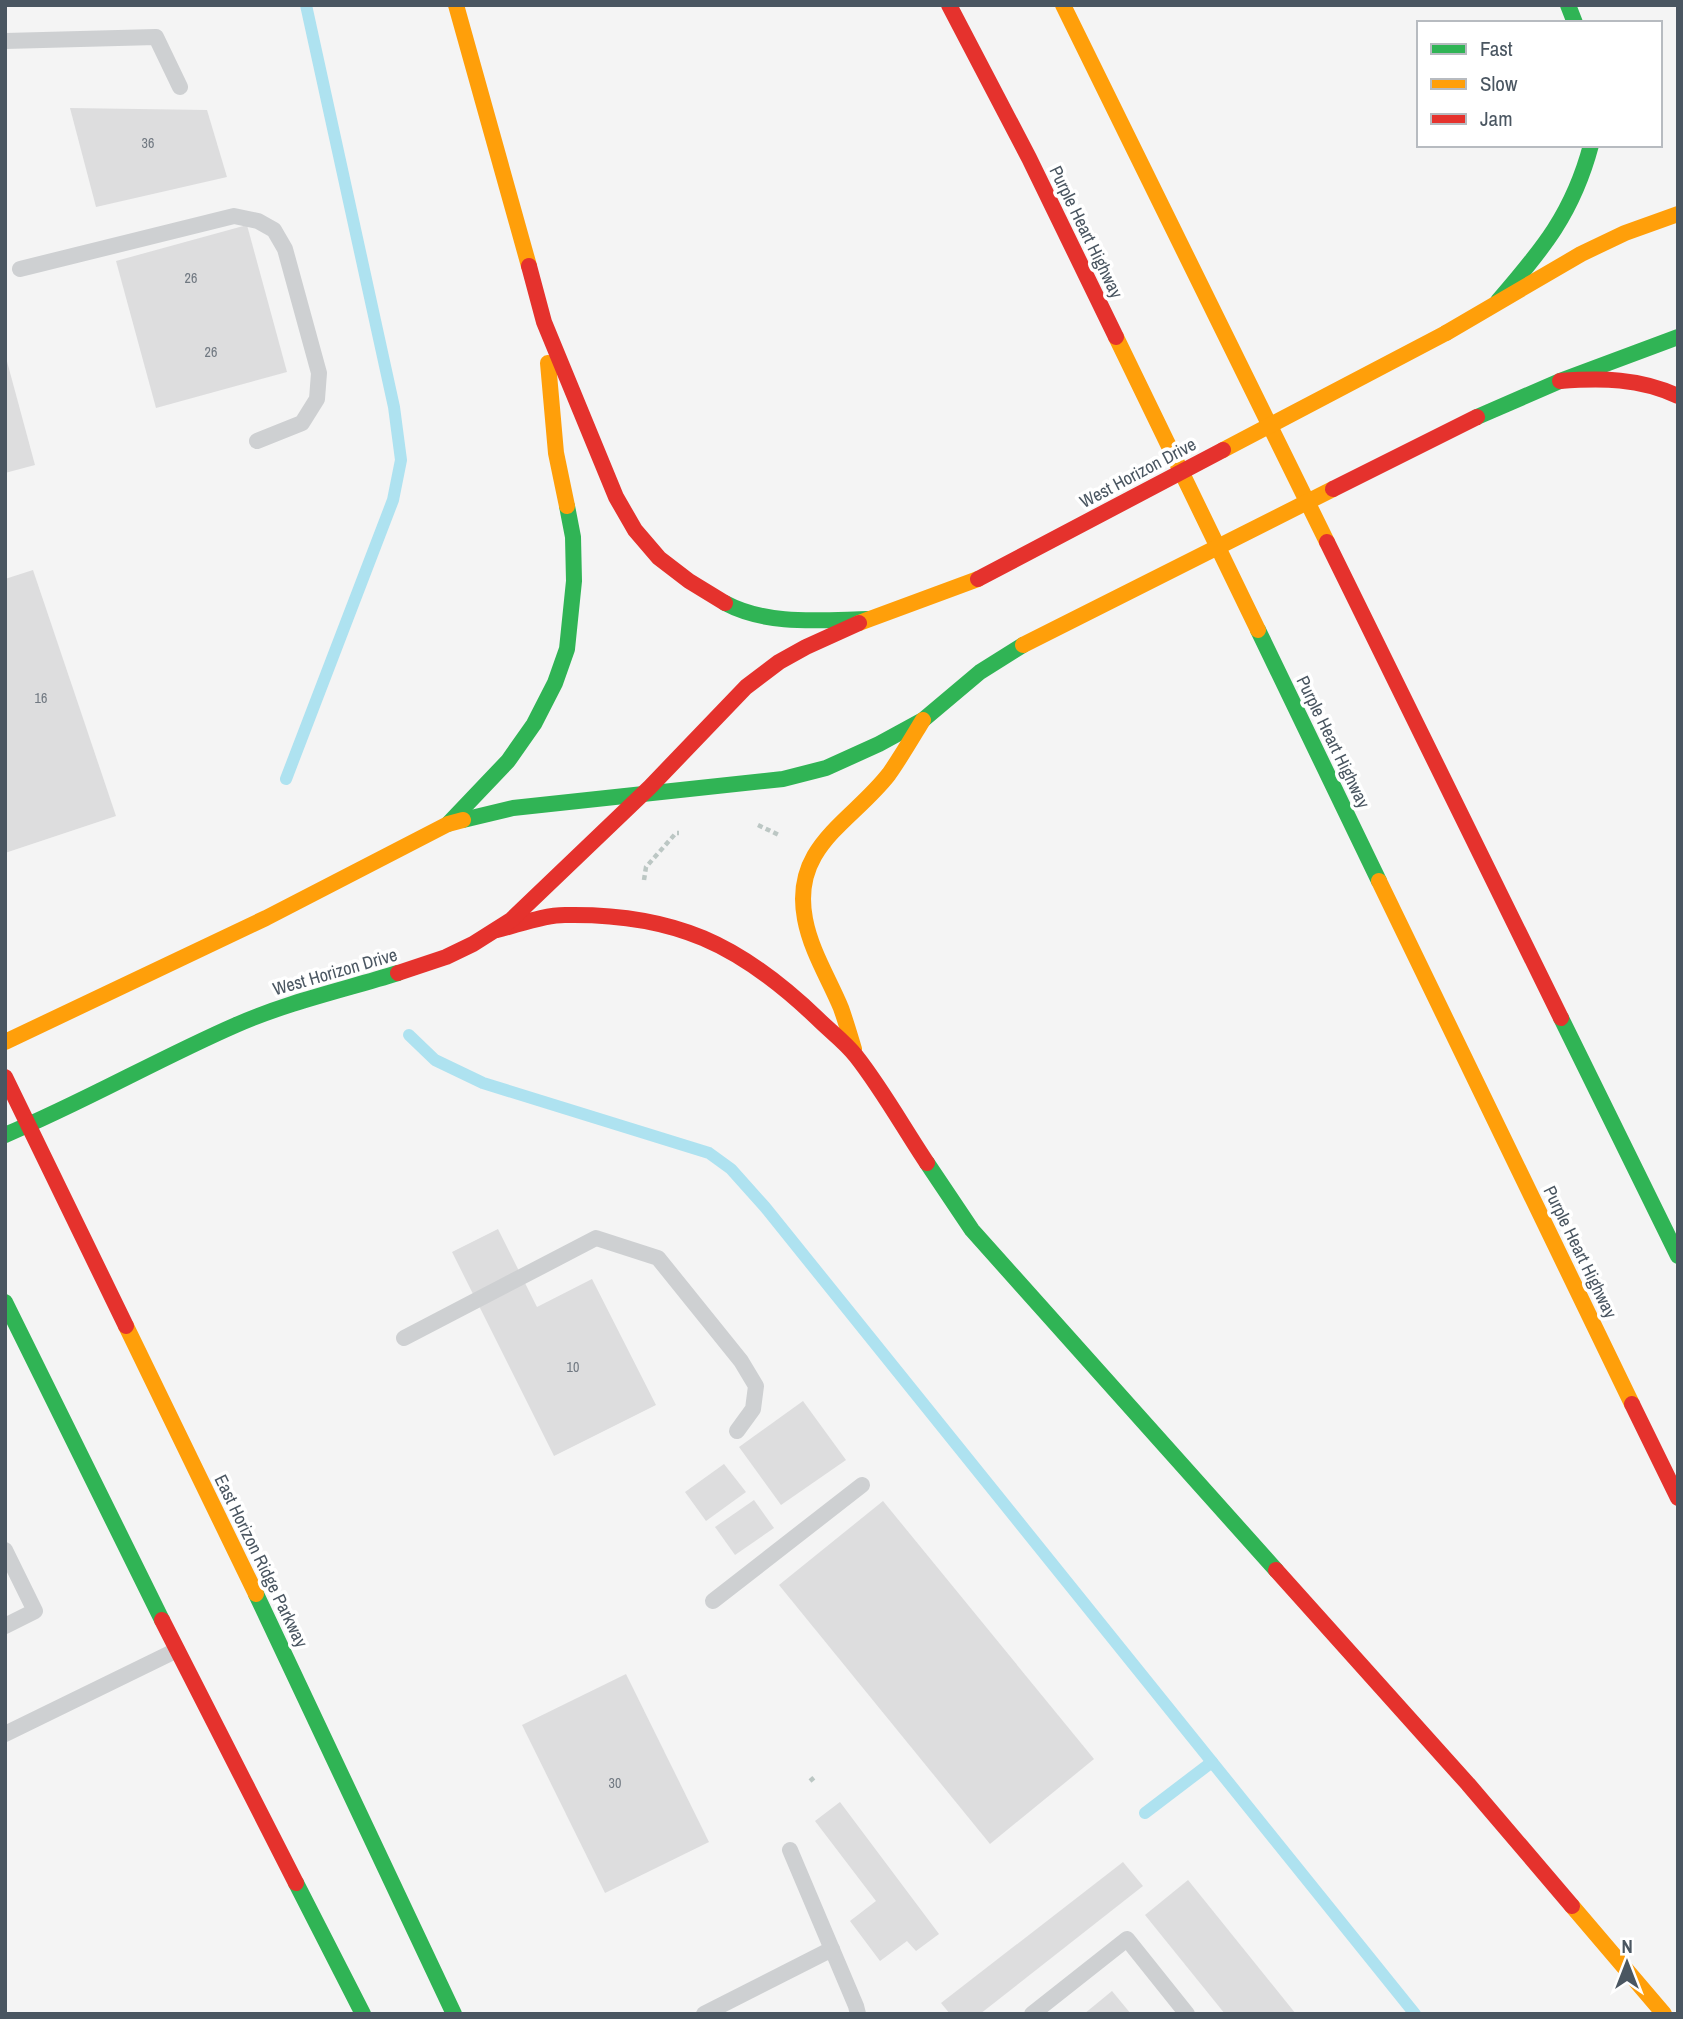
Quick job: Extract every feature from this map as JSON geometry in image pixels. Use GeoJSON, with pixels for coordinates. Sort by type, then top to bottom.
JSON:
{"type":"FeatureCollection","features":[{"type":"Feature","properties":{"kind":"main road"},"geometry":{"type":"LineString","coordinates":[[456,5],[544,322],[616,497],[635,530],[659,558],[689,581],[729,605],[766,617],[810,620],[868,619]]}},
{"type":"Feature","properties":{"kind":"main road","name":"Purple Heart Highway"},"geometry":{"type":"LineString","coordinates":[[949,5],[1029,158],[1678,1498]]}},
{"type":"Feature","properties":{"kind":"main road"},"geometry":{"type":"LineString","coordinates":[[1063,5],[1678,1256]]}},
{"type":"Feature","properties":{"kind":"main road"},"geometry":{"type":"LineString","coordinates":[[1499,301],[1548,244],[1571,207],[1591,147]]}},
{"type":"Feature","properties":{"kind":"main road","name":"West Horizon Drive"},"geometry":{"type":"LineString","coordinates":[[5,1136],[260,1015],[415,970],[497,930],[520,914],[754,680],[796,653],[868,619],[978,579],[1446,333],[1581,254],[1625,233],[1678,214]]}},
{"type":"Feature","properties":{"kind":"main road"},"geometry":{"type":"LineString","coordinates":[[448,824],[508,761],[534,724],[555,683],[567,649],[574,581],[573,537],[556,453],[544,322]]}},
{"type":"Feature","properties":{"kind":"main road"},"geometry":{"type":"LineString","coordinates":[[5,1042],[266,918],[448,824],[513,808],[783,779],[826,768],[923,720],[980,671],[1023,645],[1477,417],[1560,381],[1678,337]]}},
{"type":"Feature","properties":{"kind":"main road"},"geometry":{"type":"LineString","coordinates":[[1560,381],[1612,378],[1633,380],[1678,396]]}},
{"type":"Feature","properties":{"kind":"main road"},"geometry":{"type":"LineString","coordinates":[[855,1055],[841,1009],[814,949],[805,919],[803,893],[815,852],[841,820],[888,775],[923,720]]}},
{"type":"Feature","properties":{"kind":"main road"},"geometry":{"type":"LineString","coordinates":[[497,930],[562,915],[637,919],[714,941],[752,962],[785,987],[855,1055],[972,1230],[1468,1784],[1664,2014]]}},
{"type":"Feature","properties":{"kind":"main road","name":"East Horizon Ridge Parkway"},"geometry":{"type":"LineString","coordinates":[[5,1077],[235,1549],[454,2014]]}},
{"type":"Feature","properties":{"kind":"main road"},"geometry":{"type":"LineString","coordinates":[[5,1302],[177,1650],[363,2014]]}},
{"type":"Feature","properties":{"kind":"lane"},"geometry":{"type":"LineString","coordinates":[[5,41],[156,37],[180,87]]}},
{"type":"Feature","properties":{"kind":"lane"},"geometry":{"type":"LineString","coordinates":[[20,270],[234,216],[258,221],[274,230],[285,249],[319,373],[317,399],[302,423],[257,441]]}},
{"type":"Feature","properties":{"kind":"lane"},"geometry":{"type":"LineString","coordinates":[[404,1338],[596,1238],[658,1258],[741,1361],[757,1386],[753,1409],[737,1431]]}},
{"type":"Feature","properties":{"kind":"lane"},"geometry":{"type":"LineString","coordinates":[[713,1601],[862,1485]]}},
{"type":"Feature","properties":{"kind":"lane"},"geometry":{"type":"LineString","coordinates":[[5,1550],[35,1611],[5,1626]]}},
{"type":"Feature","properties":{"kind":"lane"},"geometry":{"type":"LineString","coordinates":[[5,1734],[177,1650]]}},
{"type":"Feature","properties":{"kind":"lane"},"geometry":{"type":"LineString","coordinates":[[790,1850],[858,2014]]}},
{"type":"Feature","properties":{"kind":"lane"},"geometry":{"type":"LineString","coordinates":[[1032,2014],[1127,1939],[1186,2014]]}},
{"type":"Feature","properties":{"kind":"lane"},"geometry":{"type":"LineString","coordinates":[[704,2014],[832,1949]]}},
{"type":"Feature","properties":{"kind":"path"},"geometry":{"type":"LineString","coordinates":[[748,826],[760,825],[785,837]]}},
{"type":"Feature","properties":{"kind":"path"},"geometry":{"type":"LineString","coordinates":[[643,886],[646,867],[676,834],[688,832]]}},
{"type":"Feature","properties":{"kind":"path"},"geometry":{"type":"LineString","coordinates":[[810,1781],[816,1776]]}},
{"type":"Feature","properties":{"kind":"building"},"geometry":{"type":"Polygon","coordinates":[[[70,108],[207,110],[227,177],[96,207],[70,108]]]}},
{"type":"Feature","properties":{"kind":"building"},"geometry":{"type":"Polygon","coordinates":[[[247,225],[287,372],[156,408],[116,261],[247,225]]]}},
{"type":"Feature","properties":{"kind":"building"},"geometry":{"type":"Polygon","coordinates":[[[5,354],[35,465],[5,473],[5,354]]]}},
{"type":"Feature","properties":{"kind":"building"},"geometry":{"type":"Polygon","coordinates":[[[33,570],[116,816],[5,853],[5,579],[33,570]]]}},
{"type":"Feature","properties":{"kind":"building"},"geometry":{"type":"Polygon","coordinates":[[[498,1229],[537,1307],[592,1279],[656,1405],[554,1456],[452,1252],[498,1229]]]}},
{"type":"Feature","properties":{"kind":"building"},"geometry":{"type":"Polygon","coordinates":[[[803,1401],[846,1460],[781,1505],[739,1447],[803,1401]]]}},
{"type":"Feature","properties":{"kind":"building"},"geometry":{"type":"Polygon","coordinates":[[[724,1464],[746,1492],[706,1521],[685,1492],[724,1464]]]}},
{"type":"Feature","properties":{"kind":"building"},"geometry":{"type":"Polygon","coordinates":[[[754,1500],[774,1528],[735,1555],[715,1527],[754,1500]]]}},
{"type":"Feature","properties":{"kind":"building"},"geometry":{"type":"Polygon","coordinates":[[[883,1501],[1094,1759],[990,1844],[779,1585],[883,1501]]]}},
{"type":"Feature","properties":{"kind":"building"},"geometry":{"type":"Polygon","coordinates":[[[626,1674],[709,1842],[605,1893],[522,1725],[626,1674]]]}},
{"type":"Feature","properties":{"kind":"building"},"geometry":{"type":"Polygon","coordinates":[[[840,1802],[939,1934],[916,1951],[907,1941],[880,1961],[850,1921],[876,1901],[815,1821],[840,1802]]]}},
{"type":"Feature","properties":{"kind":"building"},"geometry":{"type":"Polygon","coordinates":[[[1123,1862],[1143,1886],[980,2014],[950,2014],[941,2003],[1123,1862]]]}},
{"type":"Feature","properties":{"kind":"building"},"geometry":{"type":"Polygon","coordinates":[[[1188,1880],[1296,2014],[1225,2014],[1145,1915],[1188,1880]]]}},
{"type":"Feature","properties":{"kind":"building"},"geometry":{"type":"Polygon","coordinates":[[[1112,1991],[1131,2014],[1084,2014],[1112,1991]]]}},
{"type":"Feature","properties":{"kind":"waterway"},"geometry":{"type":"LineString","coordinates":[[286,779],[393,500],[401,460],[394,407],[306,5]]}},
{"type":"Feature","properties":{"kind":"waterway"},"geometry":{"type":"LineString","coordinates":[[409,1035],[435,1060],[483,1083],[709,1153],[731,1169],[765,1207],[1415,2014]]}},
{"type":"Feature","properties":{"kind":"waterway"},"geometry":{"type":"LineString","coordinates":[[1145,1813],[1212,1762]]}},
{"type":"Feature","properties":{"kind":"traffic: fast"},"geometry":{"type":"LineString","coordinates":[[1568,5],[1574,21]]}},
{"type":"Feature","properties":{"kind":"traffic: fast"},"geometry":{"type":"LineString","coordinates":[[1498,301],[1542,247],[1566,211],[1590,147]]}},
{"type":"Feature","properties":{"kind":"traffic: fast"},"geometry":{"type":"LineString","coordinates":[[1477,417],[1560,381],[1678,337]]}},
{"type":"Feature","properties":{"kind":"traffic: fast"},"geometry":{"type":"LineString","coordinates":[[448,824],[508,761],[534,724],[555,683],[567,649],[574,581],[573,537],[567,506]]}},
{"type":"Feature","properties":{"kind":"traffic: fast"},"geometry":{"type":"LineString","coordinates":[[725,603],[759,615],[777,618],[868,619]]}},
{"type":"Feature","properties":{"kind":"traffic: fast"},"geometry":{"type":"LineString","coordinates":[[1258,630],[1379,881]]}},
{"type":"Feature","properties":{"kind":"traffic: fast"},"geometry":{"type":"LineString","coordinates":[[463,820],[513,808],[783,779],[826,768],[923,720],[980,672],[1023,645]]}},
{"type":"Feature","properties":{"kind":"traffic: fast"},"geometry":{"type":"LineString","coordinates":[[5,1135],[256,1017],[398,973]]}},
{"type":"Feature","properties":{"kind":"traffic: fast"},"geometry":{"type":"LineString","coordinates":[[1561,1018],[1678,1256]]}},
{"type":"Feature","properties":{"kind":"traffic: fast"},"geometry":{"type":"LineString","coordinates":[[927,1163],[972,1230],[1276,1570]]}},
{"type":"Feature","properties":{"kind":"traffic: fast"},"geometry":{"type":"LineString","coordinates":[[5,1302],[162,1620]]}},
{"type":"Feature","properties":{"kind":"traffic: fast"},"geometry":{"type":"LineString","coordinates":[[256,1594],[454,2014]]}},
{"type":"Feature","properties":{"kind":"traffic: fast"},"geometry":{"type":"LineString","coordinates":[[296,1883],[363,2014]]}},
{"type":"Feature","properties":{"kind":"traffic: slow"},"geometry":{"type":"LineString","coordinates":[[456,5],[529,266]]}},
{"type":"Feature","properties":{"kind":"traffic: slow"},"geometry":{"type":"LineString","coordinates":[[1063,5],[1327,542]]}},
{"type":"Feature","properties":{"kind":"traffic: slow"},"geometry":{"type":"LineString","coordinates":[[1446,333],[1581,254],[1625,233],[1678,214]]}},
{"type":"Feature","properties":{"kind":"traffic: slow"},"geometry":{"type":"LineString","coordinates":[[1223,450],[1446,333]]}},
{"type":"Feature","properties":{"kind":"traffic: slow"},"geometry":{"type":"LineString","coordinates":[[1116,337],[1258,630]]}},
{"type":"Feature","properties":{"kind":"traffic: slow"},"geometry":{"type":"LineString","coordinates":[[548,363],[556,453],[567,506]]}},
{"type":"Feature","properties":{"kind":"traffic: slow"},"geometry":{"type":"LineString","coordinates":[[1023,645],[1333,489]]}},
{"type":"Feature","properties":{"kind":"traffic: slow"},"geometry":{"type":"LineString","coordinates":[[859,623],[978,579]]}},
{"type":"Feature","properties":{"kind":"traffic: slow"},"geometry":{"type":"LineString","coordinates":[[854,1049],[841,1008],[808,931],[803,894],[807,872],[828,837],[889,774],[923,720]]}},
{"type":"Feature","properties":{"kind":"traffic: slow"},"geometry":{"type":"LineString","coordinates":[[5,1042],[266,918],[448,824],[463,820]]}},
{"type":"Feature","properties":{"kind":"traffic: slow"},"geometry":{"type":"LineString","coordinates":[[1379,881],[1632,1404]]}},
{"type":"Feature","properties":{"kind":"traffic: slow"},"geometry":{"type":"LineString","coordinates":[[126,1326],[256,1594]]}},
{"type":"Feature","properties":{"kind":"traffic: slow"},"geometry":{"type":"LineString","coordinates":[[1572,1906],[1664,2014]]}},
{"type":"Feature","properties":{"kind":"traffic: jam"},"geometry":{"type":"LineString","coordinates":[[949,5],[1029,158],[1116,337]]}},
{"type":"Feature","properties":{"kind":"traffic: jam"},"geometry":{"type":"LineString","coordinates":[[529,266],[544,322],[616,497],[635,530],[659,558],[689,581],[725,603]]}},
{"type":"Feature","properties":{"kind":"traffic: jam"},"geometry":{"type":"LineString","coordinates":[[1560,381],[1620,381],[1649,386],[1678,396]]}},
{"type":"Feature","properties":{"kind":"traffic: jam"},"geometry":{"type":"LineString","coordinates":[[1333,489],[1477,417]]}},
{"type":"Feature","properties":{"kind":"traffic: jam"},"geometry":{"type":"LineString","coordinates":[[978,579],[1223,450]]}},
{"type":"Feature","properties":{"kind":"traffic: jam"},"geometry":{"type":"LineString","coordinates":[[1327,542],[1561,1018]]}},
{"type":"Feature","properties":{"kind":"traffic: jam"},"geometry":{"type":"LineString","coordinates":[[398,973],[446,957],[511,920],[650,787],[746,687],[779,662],[859,623]]}},
{"type":"Feature","properties":{"kind":"traffic: jam"},"geometry":{"type":"LineString","coordinates":[[497,930],[557,915],[604,916],[672,927],[703,938],[732,953],[789,993],[852,1051],[927,1163]]}},
{"type":"Feature","properties":{"kind":"traffic: jam"},"geometry":{"type":"LineString","coordinates":[[5,1077],[126,1326]]}},
{"type":"Feature","properties":{"kind":"traffic: jam"},"geometry":{"type":"LineString","coordinates":[[1632,1404],[1678,1498]]}},
{"type":"Feature","properties":{"kind":"traffic: jam"},"geometry":{"type":"LineString","coordinates":[[1276,1570],[1468,1784],[1572,1906]]}},
{"type":"Feature","properties":{"kind":"traffic: jam"},"geometry":{"type":"LineString","coordinates":[[162,1620],[296,1883]]}}]}
